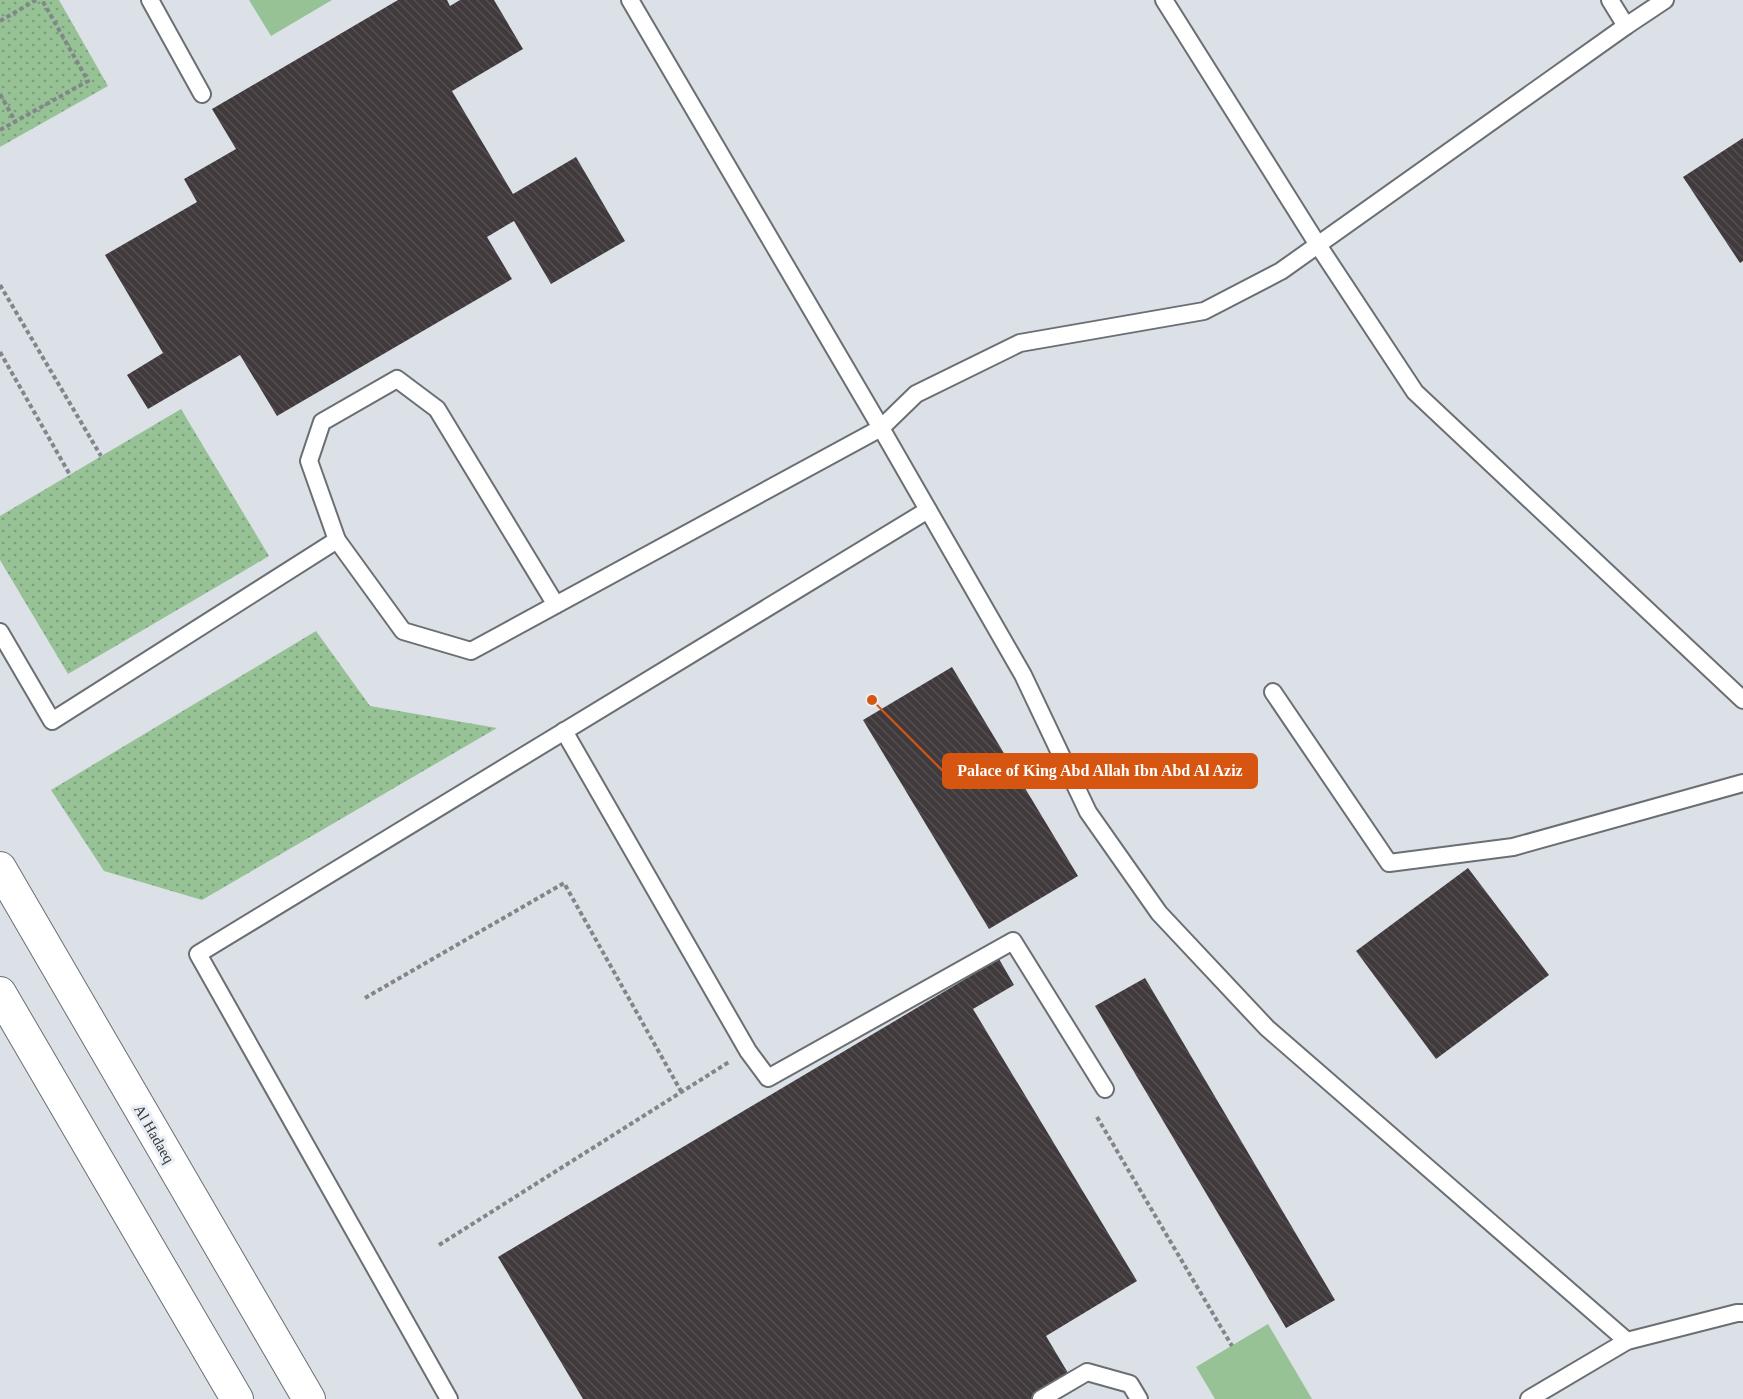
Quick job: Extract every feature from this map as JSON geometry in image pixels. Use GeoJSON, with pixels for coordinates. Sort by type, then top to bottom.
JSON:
{"type":"FeatureCollection","features":[{"type":"Feature","properties":{"kind":"street","name":"Al Hadaeq"},"geometry":{"type":"LineString","coordinates":[[0,868],[309,1399]]}},
{"type":"Feature","properties":{"kind":"street"},"geometry":{"type":"LineString","coordinates":[[0,993],[237,1399]]}},
{"type":"Feature","properties":{"kind":"lane"},"geometry":{"type":"LineString","coordinates":[[150,0],[202,94]]}},
{"type":"Feature","properties":{"kind":"lane"},"geometry":{"type":"LineString","coordinates":[[630,0],[1023,675],[1088,812],[1159,913],[1267,1028],[1627,1341]]}},
{"type":"Feature","properties":{"kind":"lane"},"geometry":{"type":"LineString","coordinates":[[1164,0],[1318,245],[1415,392],[1743,700]]}},
{"type":"Feature","properties":{"kind":"lane"},"geometry":{"type":"LineString","coordinates":[[1610,0],[1626,26]]}},
{"type":"Feature","properties":{"kind":"lane"},"geometry":{"type":"LineString","coordinates":[[556,605],[436,409],[397,379],[322,422],[309,461],[337,540],[403,631],[471,651],[556,605],[880,428],[916,394],[1020,343],[1204,311],[1281,272],[1665,0]]}},
{"type":"Feature","properties":{"kind":"lane"},"geometry":{"type":"LineString","coordinates":[[449,1399],[198,954],[928,510]]}},
{"type":"Feature","properties":{"kind":"lane"},"geometry":{"type":"LineString","coordinates":[[0,632],[52,721],[337,540]]}},
{"type":"Feature","properties":{"kind":"lane"},"geometry":{"type":"LineString","coordinates":[[1273,692],[1389,863],[1513,847],[1743,783]]}},
{"type":"Feature","properties":{"kind":"lane"},"geometry":{"type":"LineString","coordinates":[[564,731],[748,1050],[768,1078],[1013,941],[1105,1089]]}},
{"type":"Feature","properties":{"kind":"lane"},"geometry":{"type":"LineString","coordinates":[[1529,1399],[1627,1341],[1743,1313]]}},
{"type":"Feature","properties":{"kind":"lane"},"geometry":{"type":"LineString","coordinates":[[1041,1399],[1087,1372],[1130,1384],[1139,1399]]}},
{"type":"Feature","properties":{"kind":"path"},"geometry":{"type":"LineString","coordinates":[[0,21],[36,0]]}},
{"type":"Feature","properties":{"kind":"path"},"geometry":{"type":"LineString","coordinates":[[0,130],[88,81],[42,0]]}},
{"type":"Feature","properties":{"kind":"path"},"geometry":{"type":"LineString","coordinates":[[0,94],[15,121]]}},
{"type":"Feature","properties":{"kind":"path"},"geometry":{"type":"LineString","coordinates":[[0,285],[101,456]]}},
{"type":"Feature","properties":{"kind":"path"},"geometry":{"type":"LineString","coordinates":[[0,352],[70,475]]}},
{"type":"Feature","properties":{"kind":"path"},"geometry":{"type":"LineString","coordinates":[[366,999],[564,883],[682,1093]]}},
{"type":"Feature","properties":{"kind":"path"},"geometry":{"type":"LineString","coordinates":[[439,1245],[748,1050]]}},
{"type":"Feature","properties":{"kind":"path"},"geometry":{"type":"LineString","coordinates":[[1096,1117],[1232,1346]]}},
{"type":"Feature","properties":{"kind":"green space"},"geometry":{"type":"Polygon","coordinates":[[[0,0],[59,0],[108,86],[0,147],[0,0]]]}},
{"type":"Feature","properties":{"kind":"green space"},"geometry":{"type":"Polygon","coordinates":[[[249,0],[332,0],[271,36],[249,0]]]}},
{"type":"Feature","properties":{"kind":"green space"},"geometry":{"type":"Polygon","coordinates":[[[181,409],[269,556],[68,674],[0,560],[0,516],[181,409]]]}},
{"type":"Feature","properties":{"kind":"green space"},"geometry":{"type":"Polygon","coordinates":[[[316,631],[370,706],[497,728],[202,900],[104,871],[51,790],[316,631]]]}},
{"type":"Feature","properties":{"kind":"green space"},"geometry":{"type":"Polygon","coordinates":[[[1268,1324],[1312,1399],[1215,1399],[1196,1367],[1268,1324]]]}},
{"type":"Feature","properties":{"kind":"building"},"geometry":{"type":"Polygon","coordinates":[[[398,0],[447,0],[450,6],[460,0],[494,0],[523,49],[452,91],[513,194],[576,157],[625,241],[551,284],[514,221],[487,237],[512,279],[277,416],[240,355],[148,409],[127,375],[163,353],[105,255],[197,202],[184,179],[236,149],[212,109],[398,0]]]}},
{"type":"Feature","properties":{"kind":"building"},"geometry":{"type":"Polygon","coordinates":[[[1743,138],[1743,261],[1740,263],[1683,177],[1743,138]]]}},
{"type":"Feature","properties":{"kind":"building"},"geometry":{"type":"Polygon","coordinates":[[[952,667],[1078,876],[989,929],[863,720],[952,667]]]}},
{"type":"Feature","properties":{"kind":"building"},"geometry":{"type":"Polygon","coordinates":[[[1468,868],[1549,975],[1436,1059],[1356,951],[1468,868]]]}},
{"type":"Feature","properties":{"kind":"building"},"geometry":{"type":"Polygon","coordinates":[[[999,959],[1014,985],[973,1009],[1137,1281],[1046,1336],[1071,1378],[1036,1399],[583,1399],[498,1257],[999,959]]]}},
{"type":"Feature","properties":{"kind":"building"},"geometry":{"type":"Polygon","coordinates":[[[1145,978],[1335,1300],[1286,1328],[1095,1006],[1145,978]]]}},
{"type":"Feature","properties":{"kind":"place","name":"Palace of King Abd Allah Ibn Abd Al Aziz"},"geometry":{"type":"Point","coordinates":[872,700]}}]}
